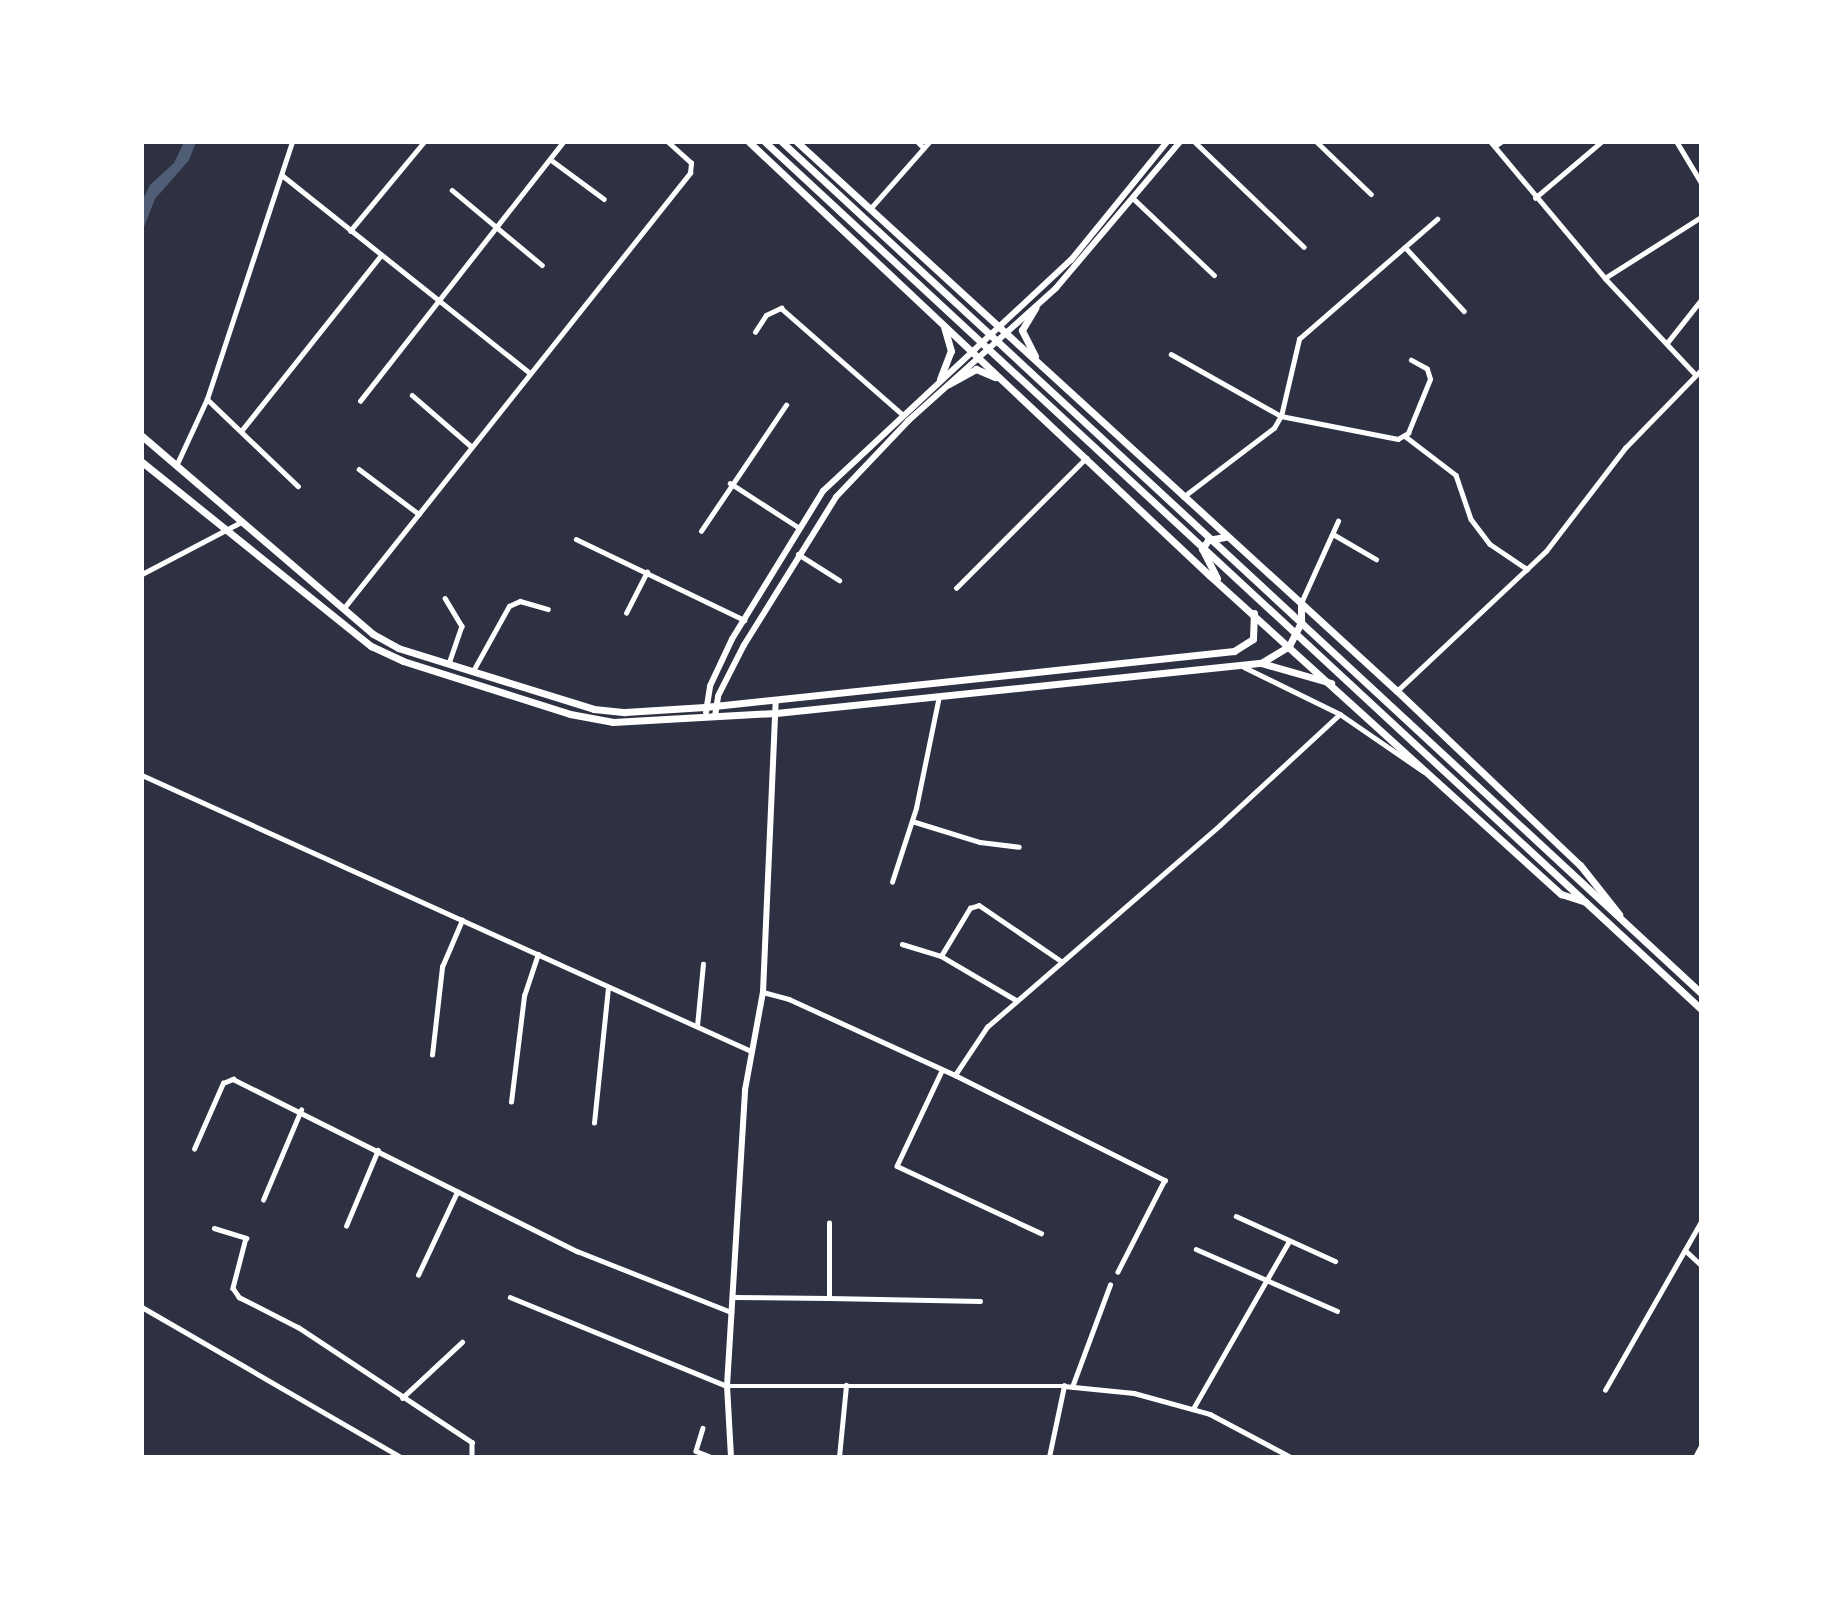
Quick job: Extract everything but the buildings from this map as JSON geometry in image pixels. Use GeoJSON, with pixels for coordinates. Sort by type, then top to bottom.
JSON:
{"type":"FeatureCollection","features":[{"type":"Feature","properties":{"kind":"main road"},"geometry":{"type":"LineString","coordinates":[[749,142],[1289,646],[1561,894],[1586,902]]}},
{"type":"Feature","properties":{"kind":"main road"},"geometry":{"type":"LineString","coordinates":[[765,142],[1701,1009]]}},
{"type":"Feature","properties":{"kind":"main road"},"geometry":{"type":"LineString","coordinates":[[782,142],[1701,993]]}},
{"type":"Feature","properties":{"kind":"main road"},"geometry":{"type":"LineString","coordinates":[[797,142],[1397,691],[1580,865],[1628,925]]}},
{"type":"Feature","properties":{"kind":"main road"},"geometry":{"type":"LineString","coordinates":[[711,717],[705,707],[714,677],[798,527],[829,484],[1070,260],[1167,142]]}},
{"type":"Feature","properties":{"kind":"main road"},"geometry":{"type":"LineString","coordinates":[[711,717],[735,662],[797,554],[850,480],[949,384],[1035,308],[1135,200],[1180,142]]}},
{"type":"Feature","properties":{"kind":"main road"},"geometry":{"type":"LineString","coordinates":[[1035,308],[1026,320],[1023,337],[1048,373]]}},
{"type":"Feature","properties":{"kind":"main road"},"geometry":{"type":"LineString","coordinates":[[940,320],[951,351],[940,379]]}},
{"type":"Feature","properties":{"kind":"main road"},"geometry":{"type":"LineString","coordinates":[[949,384],[981,369],[1012,387]]}},
{"type":"Feature","properties":{"kind":"main road"},"geometry":{"type":"LineString","coordinates":[[142,436],[342,610],[390,644],[472,672],[601,710],[705,707],[1234,652],[1253,639],[1254,612]]}},
{"type":"Feature","properties":{"kind":"main road"},"geometry":{"type":"LineString","coordinates":[[142,462],[230,529],[355,636],[403,661],[592,719],[635,722],[776,713],[1261,663],[1331,683]]}},
{"type":"Feature","properties":{"kind":"main road"},"geometry":{"type":"LineString","coordinates":[[1220,581],[1202,550],[1208,540],[1227,537]]}},
{"type":"Feature","properties":{"kind":"main road"},"geometry":{"type":"LineString","coordinates":[[1261,663],[1289,646],[1301,622],[1301,604]]}},
{"type":"Feature","properties":{"kind":"main road"},"geometry":{"type":"LineString","coordinates":[[731,1457],[727,1386],[751,1051],[763,992],[776,700]]}},
{"type":"Feature","properties":{"kind":"street"},"geometry":{"type":"LineString","coordinates":[[176,466],[207,399],[292,142]]}},
{"type":"Feature","properties":{"kind":"street"},"geometry":{"type":"LineString","coordinates":[[351,231],[424,142]]}},
{"type":"Feature","properties":{"kind":"street"},"geometry":{"type":"LineString","coordinates":[[360,401],[494,225],[563,142]]}},
{"type":"Feature","properties":{"kind":"street"},"geometry":{"type":"LineString","coordinates":[[342,610],[690,173],[691,163],[668,142]]}},
{"type":"Feature","properties":{"kind":"street"},"geometry":{"type":"LineString","coordinates":[[918,142],[924,148]]}},
{"type":"Feature","properties":{"kind":"street"},"geometry":{"type":"LineString","coordinates":[[870,209],[929,142]]}},
{"type":"Feature","properties":{"kind":"street"},"geometry":{"type":"LineString","coordinates":[[1195,142],[1304,247]]}},
{"type":"Feature","properties":{"kind":"street"},"geometry":{"type":"LineString","coordinates":[[1317,142],[1371,194]]}},
{"type":"Feature","properties":{"kind":"street"},"geometry":{"type":"LineString","coordinates":[[1501,142],[1493,144],[1535,198],[1696,375]]}},
{"type":"Feature","properties":{"kind":"street"},"geometry":{"type":"LineString","coordinates":[[1535,198],[1601,142]]}},
{"type":"Feature","properties":{"kind":"street"},"geometry":{"type":"LineString","coordinates":[[1677,142],[1701,181]]}},
{"type":"Feature","properties":{"kind":"street"},"geometry":{"type":"LineString","coordinates":[[550,159],[604,199]]}},
{"type":"Feature","properties":{"kind":"street"},"geometry":{"type":"LineString","coordinates":[[282,175],[531,374]]}},
{"type":"Feature","properties":{"kind":"street"},"geometry":{"type":"LineString","coordinates":[[452,190],[542,265]]}},
{"type":"Feature","properties":{"kind":"street"},"geometry":{"type":"LineString","coordinates":[[1135,200],[1214,275]]}},
{"type":"Feature","properties":{"kind":"street"},"geometry":{"type":"LineString","coordinates":[[1605,278],[1701,217]]}},
{"type":"Feature","properties":{"kind":"street"},"geometry":{"type":"LineString","coordinates":[[1183,497],[1265,438],[1282,416],[1296,344],[1437,219]]}},
{"type":"Feature","properties":{"kind":"street"},"geometry":{"type":"LineString","coordinates":[[1405,247],[1464,311]]}},
{"type":"Feature","properties":{"kind":"street"},"geometry":{"type":"LineString","coordinates":[[242,430],[381,255]]}},
{"type":"Feature","properties":{"kind":"street"},"geometry":{"type":"LineString","coordinates":[[1667,343],[1701,300]]}},
{"type":"Feature","properties":{"kind":"street"},"geometry":{"type":"LineString","coordinates":[[755,332],[766,315],[781,308],[902,414]]}},
{"type":"Feature","properties":{"kind":"street"},"geometry":{"type":"LineString","coordinates":[[1171,354],[1282,416],[1405,436],[1456,475],[1471,520],[1490,544],[1527,569]]}},
{"type":"Feature","properties":{"kind":"street"},"geometry":{"type":"LineString","coordinates":[[1405,436],[1430,379],[1427,369],[1411,360]]}},
{"type":"Feature","properties":{"kind":"street"},"geometry":{"type":"LineString","coordinates":[[1397,691],[1572,523],[1636,435],[1701,370]]}},
{"type":"Feature","properties":{"kind":"street"},"geometry":{"type":"LineString","coordinates":[[412,395],[472,447]]}},
{"type":"Feature","properties":{"kind":"street"},"geometry":{"type":"LineString","coordinates":[[207,399],[298,486]]}},
{"type":"Feature","properties":{"kind":"street"},"geometry":{"type":"LineString","coordinates":[[701,531],[730,483],[786,405]]}},
{"type":"Feature","properties":{"kind":"street"},"geometry":{"type":"LineString","coordinates":[[956,587],[1087,457]]}},
{"type":"Feature","properties":{"kind":"street"},"geometry":{"type":"LineString","coordinates":[[359,469],[419,514]]}},
{"type":"Feature","properties":{"kind":"street"},"geometry":{"type":"LineString","coordinates":[[730,483],[798,527]]}},
{"type":"Feature","properties":{"kind":"street"},"geometry":{"type":"LineString","coordinates":[[1301,604],[1338,521]]}},
{"type":"Feature","properties":{"kind":"street"},"geometry":{"type":"LineString","coordinates":[[142,574],[241,522]]}},
{"type":"Feature","properties":{"kind":"street"},"geometry":{"type":"LineString","coordinates":[[1333,534],[1376,559]]}},
{"type":"Feature","properties":{"kind":"street"},"geometry":{"type":"LineString","coordinates":[[576,539],[744,620]]}},
{"type":"Feature","properties":{"kind":"street"},"geometry":{"type":"LineString","coordinates":[[797,554],[839,580]]}},
{"type":"Feature","properties":{"kind":"street"},"geometry":{"type":"LineString","coordinates":[[626,613],[647,572]]}},
{"type":"Feature","properties":{"kind":"street"},"geometry":{"type":"LineString","coordinates":[[445,598],[461,626],[449,664]]}},
{"type":"Feature","properties":{"kind":"street"},"geometry":{"type":"LineString","coordinates":[[472,672],[509,606],[520,601],[548,609]]}},
{"type":"Feature","properties":{"kind":"street"},"geometry":{"type":"LineString","coordinates":[[1240,665],[1340,714],[1420,771],[1425,769]]}},
{"type":"Feature","properties":{"kind":"street"},"geometry":{"type":"LineString","coordinates":[[892,882],[912,821],[939,695]]}},
{"type":"Feature","properties":{"kind":"street"},"geometry":{"type":"LineString","coordinates":[[955,1075],[980,1034],[1016,1000],[1220,825],[1340,714]]}},
{"type":"Feature","properties":{"kind":"street"},"geometry":{"type":"LineString","coordinates":[[142,775],[751,1051]]}},
{"type":"Feature","properties":{"kind":"street"},"geometry":{"type":"LineString","coordinates":[[912,821],[979,842],[1019,847]]}},
{"type":"Feature","properties":{"kind":"street"},"geometry":{"type":"LineString","coordinates":[[941,956],[970,908],[979,905],[1061,961]]}},
{"type":"Feature","properties":{"kind":"street"},"geometry":{"type":"LineString","coordinates":[[432,1055],[442,967],[462,920]]}},
{"type":"Feature","properties":{"kind":"street"},"geometry":{"type":"LineString","coordinates":[[902,944],[941,956],[1016,1000]]}},
{"type":"Feature","properties":{"kind":"street"},"geometry":{"type":"LineString","coordinates":[[511,1102],[524,996],[538,954]]}},
{"type":"Feature","properties":{"kind":"street"},"geometry":{"type":"LineString","coordinates":[[697,1026],[703,964]]}},
{"type":"Feature","properties":{"kind":"street"},"geometry":{"type":"LineString","coordinates":[[594,1124],[608,988]]}},
{"type":"Feature","properties":{"kind":"street"},"geometry":{"type":"LineString","coordinates":[[763,992],[789,999],[955,1075],[1165,1180],[1118,1272]]}},
{"type":"Feature","properties":{"kind":"street"},"geometry":{"type":"LineString","coordinates":[[942,1070],[897,1167],[1041,1233]]}},
{"type":"Feature","properties":{"kind":"street"},"geometry":{"type":"LineString","coordinates":[[194,1149],[223,1083],[229,1078],[301,1110],[577,1251],[732,1312]]}},
{"type":"Feature","properties":{"kind":"street"},"geometry":{"type":"LineString","coordinates":[[263,1200],[301,1110]]}},
{"type":"Feature","properties":{"kind":"street"},"geometry":{"type":"LineString","coordinates":[[346,1226],[378,1150]]}},
{"type":"Feature","properties":{"kind":"street"},"geometry":{"type":"LineString","coordinates":[[418,1275],[457,1192]]}},
{"type":"Feature","properties":{"kind":"street"},"geometry":{"type":"LineString","coordinates":[[1236,1216],[1335,1261]]}},
{"type":"Feature","properties":{"kind":"street"},"geometry":{"type":"LineString","coordinates":[[1605,1390],[1701,1222]]}},
{"type":"Feature","properties":{"kind":"street"},"geometry":{"type":"LineString","coordinates":[[828,1298],[829,1223]]}},
{"type":"Feature","properties":{"kind":"street"},"geometry":{"type":"LineString","coordinates":[[214,1228],[246,1238],[233,1288],[239,1297],[298,1327],[401,1398],[472,1442],[472,1457]]}},
{"type":"Feature","properties":{"kind":"street"},"geometry":{"type":"LineString","coordinates":[[1194,1407],[1268,1282],[1289,1241]]}},
{"type":"Feature","properties":{"kind":"street"},"geometry":{"type":"LineString","coordinates":[[1196,1249],[1337,1311]]}},
{"type":"Feature","properties":{"kind":"street"},"geometry":{"type":"LineString","coordinates":[[1685,1250],[1701,1265]]}},
{"type":"Feature","properties":{"kind":"street"},"geometry":{"type":"LineString","coordinates":[[1072,1387],[1110,1285]]}},
{"type":"Feature","properties":{"kind":"street"},"geometry":{"type":"LineString","coordinates":[[510,1297],[727,1386],[1064,1386],[1134,1393],[1194,1407],[1291,1457]]}},
{"type":"Feature","properties":{"kind":"street"},"geometry":{"type":"LineString","coordinates":[[733,1297],[980,1301]]}},
{"type":"Feature","properties":{"kind":"street"},"geometry":{"type":"LineString","coordinates":[[142,1307],[401,1457]]}},
{"type":"Feature","properties":{"kind":"street"},"geometry":{"type":"LineString","coordinates":[[401,1398],[462,1342]]}},
{"type":"Feature","properties":{"kind":"street"},"geometry":{"type":"LineString","coordinates":[[839,1457],[846,1385]]}},
{"type":"Feature","properties":{"kind":"street"},"geometry":{"type":"LineString","coordinates":[[1049,1457],[1064,1386]]}},
{"type":"Feature","properties":{"kind":"street"},"geometry":{"type":"LineString","coordinates":[[703,1428],[696,1451],[712,1457]]}},
{"type":"Feature","properties":{"kind":"street"},"geometry":{"type":"LineString","coordinates":[[1695,1457],[1701,1446]]}},
{"type":"Feature","properties":{"kind":"water"},"geometry":{"type":"Polygon","coordinates":[[[184,142],[196,142],[189,160],[155,199],[142,232],[142,201],[150,185],[174,163],[184,142]]]}}]}
